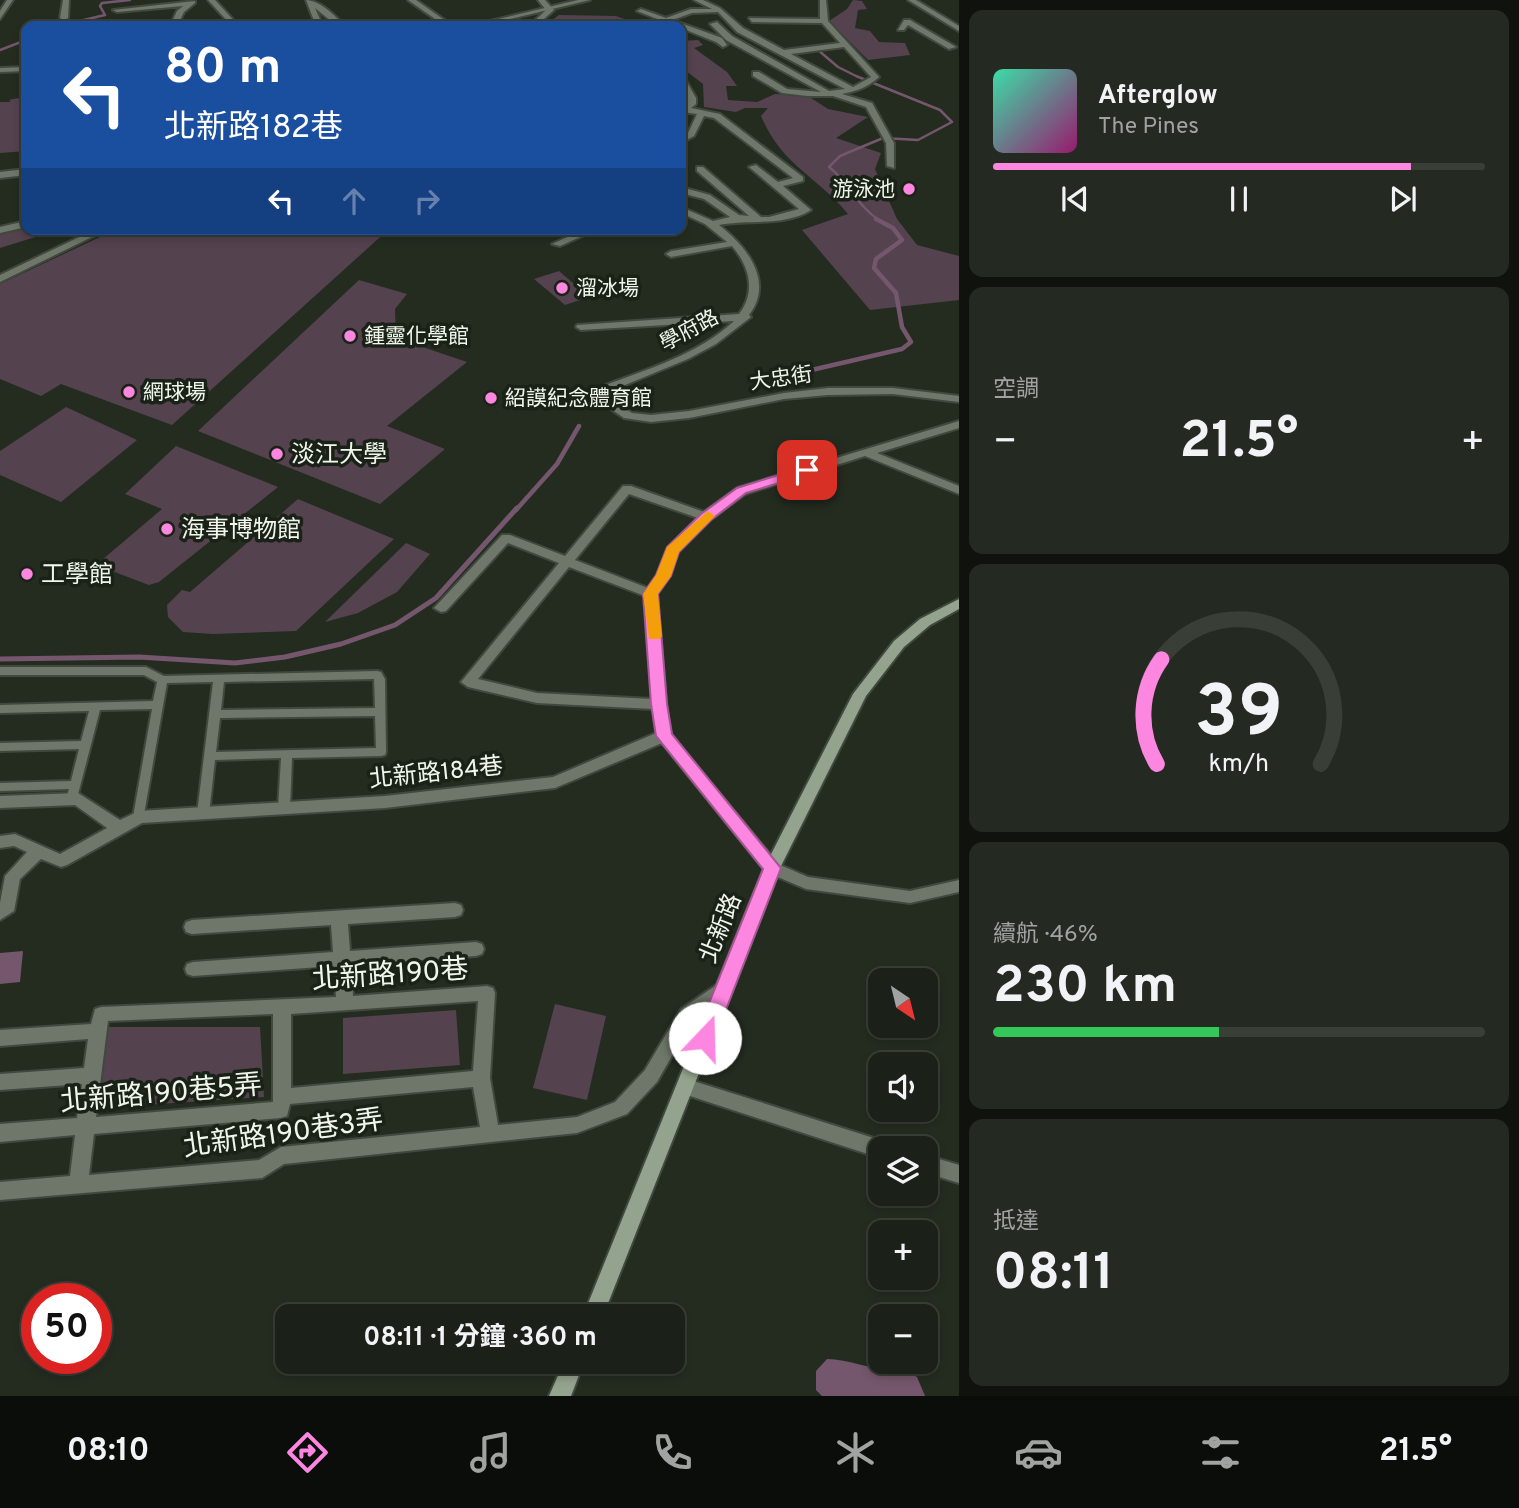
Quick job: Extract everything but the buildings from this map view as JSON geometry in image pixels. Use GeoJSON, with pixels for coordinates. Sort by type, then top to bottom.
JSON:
{"type":"FeatureCollection","features":[{"type":"Feature","properties":{"kind":"main road","name":"北新路"},"geometry":{"type":"LineString","coordinates":[[598,1304],[687,1087],[772,868],[860,694],[899,644],[925,622],[959,603]]}},
{"type":"Feature","properties":{"kind":"main road"},"geometry":{"type":"LineString","coordinates":[[560,1396],[569,1374]]}},
{"type":"Feature","properties":{"kind":"street"},"geometry":{"type":"LineString","coordinates":[[0,18],[10,0],[19,0]]}},
{"type":"Feature","properties":{"kind":"street"},"geometry":{"type":"LineString","coordinates":[[64,18],[66,0]]}},
{"type":"Feature","properties":{"kind":"street"},"geometry":{"type":"LineString","coordinates":[[211,0],[231,21]]}},
{"type":"Feature","properties":{"kind":"street"},"geometry":{"type":"LineString","coordinates":[[411,0],[442,21]]}},
{"type":"Feature","properties":{"kind":"street"},"geometry":{"type":"LineString","coordinates":[[541,0],[550,10]]}},
{"type":"Feature","properties":{"kind":"street"},"geometry":{"type":"LineString","coordinates":[[497,21],[587,0]]}},
{"type":"Feature","properties":{"kind":"street"},"geometry":{"type":"LineString","coordinates":[[697,0],[720,10],[740,30],[853,90]]}},
{"type":"Feature","properties":{"kind":"street"},"geometry":{"type":"LineString","coordinates":[[756,74],[784,91],[833,94],[868,84],[875,77],[824,21],[823,0]]}},
{"type":"Feature","properties":{"kind":"street"},"geometry":{"type":"LineString","coordinates":[[911,0],[959,30]]}},
{"type":"Feature","properties":{"kind":"street"},"geometry":{"type":"LineString","coordinates":[[117,10],[195,1]]}},
{"type":"Feature","properties":{"kind":"street"},"geometry":{"type":"LineString","coordinates":[[176,21],[181,11],[195,1]]}},
{"type":"Feature","properties":{"kind":"street"},"geometry":{"type":"LineString","coordinates":[[310,2],[335,21]]}},
{"type":"Feature","properties":{"kind":"street"},"geometry":{"type":"LineString","coordinates":[[310,2],[317,21]]}},
{"type":"Feature","properties":{"kind":"street"},"geometry":{"type":"LineString","coordinates":[[538,21],[550,10]]}},
{"type":"Feature","properties":{"kind":"street"},"geometry":{"type":"LineString","coordinates":[[641,11],[666,20],[691,12],[720,10]]}},
{"type":"Feature","properties":{"kind":"street"},"geometry":{"type":"LineString","coordinates":[[752,20],[824,21]]}},
{"type":"Feature","properties":{"kind":"street"},"geometry":{"type":"LineString","coordinates":[[901,28],[907,22],[957,47]]}},
{"type":"Feature","properties":{"kind":"street"},"geometry":{"type":"LineString","coordinates":[[714,24],[724,41]]}},
{"type":"Feature","properties":{"kind":"street"},"geometry":{"type":"LineString","coordinates":[[686,27],[724,41],[833,94],[869,105],[890,143],[891,166]]}},
{"type":"Feature","properties":{"kind":"street"},"geometry":{"type":"LineString","coordinates":[[930,34],[959,30]]}},
{"type":"Feature","properties":{"kind":"street"},"geometry":{"type":"LineString","coordinates":[[782,53],[844,45]]}},
{"type":"Feature","properties":{"kind":"street"},"geometry":{"type":"LineString","coordinates":[[0,70],[21,69]]}},
{"type":"Feature","properties":{"kind":"street"},"geometry":{"type":"LineString","coordinates":[[686,88],[692,98],[692,104],[686,108]]}},
{"type":"Feature","properties":{"kind":"street"},"geometry":{"type":"LineString","coordinates":[[686,111],[718,116],[800,179]]}},
{"type":"Feature","properties":{"kind":"street"},"geometry":{"type":"LineString","coordinates":[[686,138],[691,134],[701,114]]}},
{"type":"Feature","properties":{"kind":"street"},"geometry":{"type":"LineString","coordinates":[[711,224],[737,218],[769,220],[806,209],[753,167]]}},
{"type":"Feature","properties":{"kind":"street"},"geometry":{"type":"LineString","coordinates":[[788,167],[800,179]]}},
{"type":"Feature","properties":{"kind":"street"},"geometry":{"type":"LineString","coordinates":[[700,169],[758,219]]}},
{"type":"Feature","properties":{"kind":"street"},"geometry":{"type":"LineString","coordinates":[[0,175],[21,173]]}},
{"type":"Feature","properties":{"kind":"street"},"geometry":{"type":"LineString","coordinates":[[776,185],[800,179]]}},
{"type":"Feature","properties":{"kind":"street"},"geometry":{"type":"LineString","coordinates":[[686,191],[707,197],[737,218]]}},
{"type":"Feature","properties":{"kind":"street","name":"學府路"},"geometry":{"type":"LineString","coordinates":[[613,406],[606,397],[607,388],[705,348],[733,330],[746,317],[755,292],[755,269],[736,243],[711,224],[686,211]]}},
{"type":"Feature","properties":{"kind":"street"},"geometry":{"type":"LineString","coordinates":[[0,230],[21,225]]}},
{"type":"Feature","properties":{"kind":"street"},"geometry":{"type":"LineString","coordinates":[[0,279],[92,235]]}},
{"type":"Feature","properties":{"kind":"street"},"geometry":{"type":"LineString","coordinates":[[556,244],[579,235]]}},
{"type":"Feature","properties":{"kind":"street"},"geometry":{"type":"LineString","coordinates":[[671,254],[736,243]]}},
{"type":"Feature","properties":{"kind":"street"},"geometry":{"type":"LineString","coordinates":[[581,327],[746,317]]}},
{"type":"Feature","properties":{"kind":"street","name":"大忠街"},"geometry":{"type":"LineString","coordinates":[[613,406],[626,416],[638,418],[824,392],[877,390],[959,398]]}},
{"type":"Feature","properties":{"kind":"street"},"geometry":{"type":"LineString","coordinates":[[959,424],[741,491],[706,517],[672,551],[663,576],[651,594],[664,736],[772,868],[806,883],[910,897],[959,886]]}},
{"type":"Feature","properties":{"kind":"street"},"geometry":{"type":"LineString","coordinates":[[867,453],[959,490]]}},
{"type":"Feature","properties":{"kind":"street"},"geometry":{"type":"LineString","coordinates":[[659,704],[537,698],[468,682],[570,562],[627,489],[706,517]]}},
{"type":"Feature","properties":{"kind":"street"},"geometry":{"type":"LineString","coordinates":[[441,608],[506,538],[651,594]]}},
{"type":"Feature","properties":{"kind":"street"},"geometry":{"type":"LineString","coordinates":[[0,671],[146,671],[162,680],[377,675],[380,679],[381,752],[209,757]]}},
{"type":"Feature","properties":{"kind":"street"},"geometry":{"type":"LineString","coordinates":[[203,814],[219,679]]}},
{"type":"Feature","properties":{"kind":"street"},"geometry":{"type":"LineString","coordinates":[[139,817],[162,680]]}},
{"type":"Feature","properties":{"kind":"street"},"geometry":{"type":"LineString","coordinates":[[0,709],[158,705]]}},
{"type":"Feature","properties":{"kind":"street"},"geometry":{"type":"LineString","coordinates":[[95,708],[74,792],[78,799],[119,828]]}},
{"type":"Feature","properties":{"kind":"street"},"geometry":{"type":"LineString","coordinates":[[214,714],[381,712]]}},
{"type":"Feature","properties":{"kind":"street","name":"北新路184巷"},"geometry":{"type":"LineString","coordinates":[[39,851],[61,860],[139,817],[385,802],[555,782],[664,736]]}},
{"type":"Feature","properties":{"kind":"street"},"geometry":{"type":"LineString","coordinates":[[0,747],[86,745]]}},
{"type":"Feature","properties":{"kind":"street"},"geometry":{"type":"LineString","coordinates":[[284,809],[287,755]]}},
{"type":"Feature","properties":{"kind":"street"},"geometry":{"type":"LineString","coordinates":[[0,786],[74,792]]}},
{"type":"Feature","properties":{"kind":"street"},"geometry":{"type":"LineString","coordinates":[[0,802],[74,792]]}},
{"type":"Feature","properties":{"kind":"street"},"geometry":{"type":"LineString","coordinates":[[0,842],[15,840],[39,851],[13,876],[8,906],[0,913]]}},
{"type":"Feature","properties":{"kind":"street"},"geometry":{"type":"LineString","coordinates":[[192,927],[455,910]]}},
{"type":"Feature","properties":{"kind":"street"},"geometry":{"type":"LineString","coordinates":[[339,917],[345,1004]]}},
{"type":"Feature","properties":{"kind":"street"},"geometry":{"type":"LineString","coordinates":[[193,969],[476,948]]}},
{"type":"Feature","properties":{"kind":"street"},"geometry":{"type":"LineString","coordinates":[[490,1134],[577,1125],[621,1108],[651,1076],[687,1014],[724,989]]}},
{"type":"Feature","properties":{"kind":"street","name":"北新路190巷"},"geometry":{"type":"LineString","coordinates":[[98,1031],[100,1014],[345,1004],[487,993],[481,1078],[490,1134]]}},
{"type":"Feature","properties":{"kind":"street"},"geometry":{"type":"LineString","coordinates":[[282,1007],[282,1097]]}},
{"type":"Feature","properties":{"kind":"street"},"geometry":{"type":"LineString","coordinates":[[0,1038],[98,1031],[78,1184]]}},
{"type":"Feature","properties":{"kind":"street"},"geometry":{"type":"LineString","coordinates":[[0,1082],[92,1075]]}},
{"type":"Feature","properties":{"kind":"street","name":"北新路190巷5弄"},"geometry":{"type":"LineString","coordinates":[[0,1133],[281,1110],[282,1097],[481,1078]]}},
{"type":"Feature","properties":{"kind":"street"},"geometry":{"type":"LineString","coordinates":[[687,1087],[868,1145]]}},
{"type":"Feature","properties":{"kind":"street","name":"北新路190巷3弄"},"geometry":{"type":"LineString","coordinates":[[0,1191],[262,1169],[281,1156],[490,1134]]}},
{"type":"Feature","properties":{"kind":"street"},"geometry":{"type":"LineString","coordinates":[[938,1168],[959,1174]]}},
{"type":"Feature","properties":{"kind":"shaded area"},"geometry":{"type":"Polygon","coordinates":[[[853,0],[862,1],[867,9],[858,10],[855,28],[870,31],[879,42],[905,43],[910,55],[868,60],[829,21],[847,9],[853,0]]]}},
{"type":"Feature","properties":{"kind":"shaded area"},"geometry":{"type":"Polygon","coordinates":[[[559,15],[616,16],[630,21],[590,21],[552,20],[559,15]]]}},
{"type":"Feature","properties":{"kind":"shaded area"},"geometry":{"type":"Polygon","coordinates":[[[698,40],[703,45],[694,48],[727,72],[737,86],[726,86],[728,100],[757,102],[775,94],[808,96],[828,109],[868,117],[836,138],[881,153],[875,169],[897,219],[917,245],[959,256],[959,300],[870,310],[802,230],[848,214],[779,147],[761,116],[768,108],[745,108],[736,112],[704,107],[703,84],[686,71],[686,41],[698,40]]]}},
{"type":"Feature","properties":{"kind":"shaded area"},"geometry":{"type":"Polygon","coordinates":[[[18,98],[21,101],[21,151],[0,153],[0,102],[11,102],[9,100],[18,98]]]}},
{"type":"Feature","properties":{"kind":"shaded area"},"geometry":{"type":"Polygon","coordinates":[[[21,227],[21,235],[42,235],[0,248],[0,231],[21,227]]]}},
{"type":"Feature","properties":{"kind":"shaded area"},"geometry":{"type":"Polygon","coordinates":[[[104,235],[382,235],[172,425],[61,384],[41,396],[0,379],[0,284],[104,235]]]}},
{"type":"Feature","properties":{"kind":"shaded area","name":"溜冰場"},"geometry":{"type":"Polygon","coordinates":[[[559,271],[589,297],[565,305],[534,279],[559,271]]]}},
{"type":"Feature","properties":{"kind":"shaded area"},"geometry":{"type":"Polygon","coordinates":[[[359,280],[407,294],[395,309],[396,338],[467,362],[387,426],[445,449],[380,504],[198,431],[359,280]]]}},
{"type":"Feature","properties":{"kind":"shaded area"},"geometry":{"type":"Polygon","coordinates":[[[66,407],[137,440],[61,502],[0,475],[0,451],[66,407]]]}},
{"type":"Feature","properties":{"kind":"shaded area"},"geometry":{"type":"Polygon","coordinates":[[[176,446],[278,487],[159,582],[149,585],[96,565],[162,509],[125,494],[176,446]]]}},
{"type":"Feature","properties":{"kind":"shaded area"},"geometry":{"type":"Polygon","coordinates":[[[298,499],[394,539],[296,631],[213,634],[183,632],[168,617],[167,605],[182,590],[190,592],[298,499]]]}},
{"type":"Feature","properties":{"kind":"shaded area"},"geometry":{"type":"Polygon","coordinates":[[[406,543],[430,554],[397,592],[358,613],[325,622],[406,543]]]}},
{"type":"Feature","properties":{"kind":"shaded area"},"geometry":{"type":"Polygon","coordinates":[[[23,951],[20,982],[0,984],[0,953],[23,951]]]}},
{"type":"Feature","properties":{"kind":"shaded area"},"geometry":{"type":"Polygon","coordinates":[[[555,1004],[606,1016],[587,1100],[533,1088],[555,1004]]]}},
{"type":"Feature","properties":{"kind":"shaded area"},"geometry":{"type":"Polygon","coordinates":[[[456,1010],[460,1065],[343,1074],[343,1018],[456,1010]]]}},
{"type":"Feature","properties":{"kind":"shaded area"},"geometry":{"type":"Polygon","coordinates":[[[106,1027],[260,1027],[264,1097],[99,1108],[106,1027]]]}},
{"type":"Feature","properties":{"kind":"shaded area"},"geometry":{"type":"Polygon","coordinates":[[[827,1359],[868,1366],[868,1374],[912,1374],[917,1377],[925,1396],[822,1396],[816,1390],[816,1371],[827,1359]]]}},
{"type":"Feature","properties":{"kind":"waterway"},"geometry":{"type":"LineString","coordinates":[[79,21],[105,15],[100,6],[102,3],[130,0]]}},
{"type":"Feature","properties":{"kind":"waterway"},"geometry":{"type":"LineString","coordinates":[[0,50],[21,42]]}},
{"type":"Feature","properties":{"kind":"waterway"},"geometry":{"type":"LineString","coordinates":[[818,50],[838,67],[940,110],[952,122],[918,140],[883,138],[840,156],[829,167],[879,220]]}},
{"type":"Feature","properties":{"kind":"waterway"},"geometry":{"type":"LineString","coordinates":[[803,372],[902,349],[911,342],[902,327],[896,293],[874,268],[876,259],[902,240],[893,228],[876,219]]}},
{"type":"Feature","properties":{"kind":"waterway"},"geometry":{"type":"LineString","coordinates":[[516,510],[557,464],[579,426]]}},
{"type":"Feature","properties":{"kind":"waterway"},"geometry":{"type":"LineString","coordinates":[[0,659],[139,657],[235,663],[285,657],[341,644],[395,625],[436,598],[517,508]]}},
{"type":"Feature","properties":{"kind":"slow traffic"},"geometry":{"type":"LineString","coordinates":[[654,636],[651,594],[663,576],[672,551],[708,516]]}},
{"type":"Feature","properties":{"kind":"place","name":"游泳池"},"geometry":{"type":"Point","coordinates":[909,189]}},
{"type":"Feature","properties":{"kind":"place","name":"溜冰場"},"geometry":{"type":"Point","coordinates":[562,288]}},
{"type":"Feature","properties":{"kind":"place","name":"鍾靈化學館"},"geometry":{"type":"Point","coordinates":[350,336]}},
{"type":"Feature","properties":{"kind":"place","name":"網球場"},"geometry":{"type":"Point","coordinates":[129,392]}},
{"type":"Feature","properties":{"kind":"place","name":"紹謨紀念體育館"},"geometry":{"type":"Point","coordinates":[491,398]}},
{"type":"Feature","properties":{"kind":"place","name":"淡江大學"},"geometry":{"type":"Point","coordinates":[277,454]}},
{"type":"Feature","properties":{"kind":"place","name":"海事博物館"},"geometry":{"type":"Point","coordinates":[167,529]}},
{"type":"Feature","properties":{"kind":"place","name":"工學館"},"geometry":{"type":"Point","coordinates":[27,574]}},
{"type":"Feature","properties":{"kind":"route"},"geometry":{"type":"LineString","coordinates":[[705,1038],[772,868],[664,736],[651,594],[663,576],[672,551],[706,517],[741,491],[807,470]]}}]}
